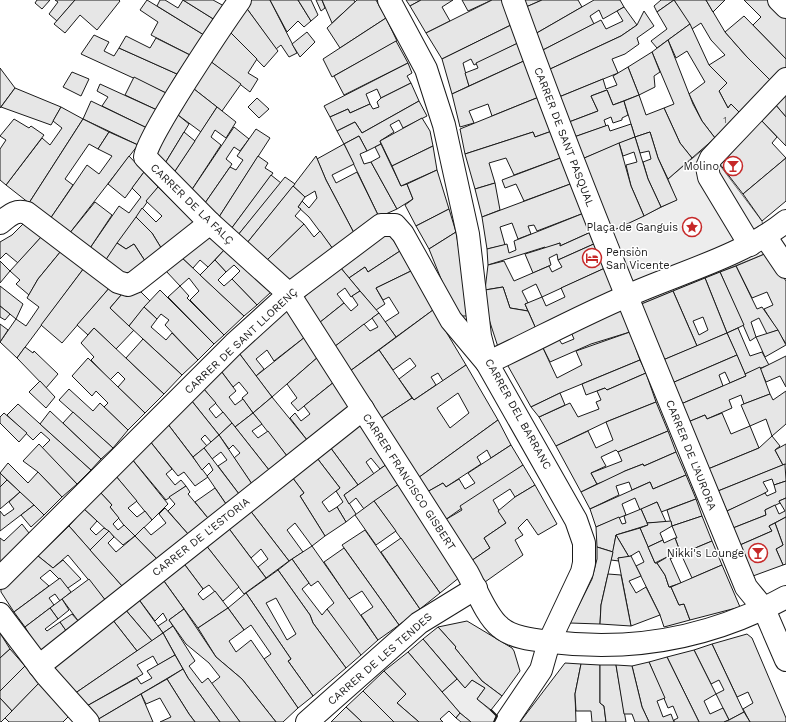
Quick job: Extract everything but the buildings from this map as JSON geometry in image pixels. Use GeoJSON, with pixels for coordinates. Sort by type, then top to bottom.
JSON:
{"type":"FeatureCollection","features":[{"type":"Feature","properties":{"kind":"street","name":"CARRER DE LA FALÇ"},"geometry":{"type":"LineString","coordinates":[[240,0],[214,37],[147,146],[144,155],[147,160],[210,224],[289,294]]}},
{"type":"Feature","properties":{"kind":"street","name":"CARRER DEL BARRANC"},"geometry":{"type":"LineString","coordinates":[[389,0],[426,69],[444,125],[468,234],[480,336],[487,363],[560,489],[576,520],[584,543],[584,563],[582,572],[549,642],[541,670],[506,722]]}},
{"type":"Feature","properties":{"kind":"street","name":"CARRER DE SANT PASQUAL"},"geometry":{"type":"LineString","coordinates":[[513,0],[553,112],[626,296]]}},
{"type":"Feature","properties":{"kind":"street"},"geometry":{"type":"LineString","coordinates":[[779,0],[786,7]]}},
{"type":"Feature","properties":{"kind":"street"},"geometry":{"type":"LineString","coordinates":[[786,79],[711,158],[707,167],[709,177],[757,241],[786,268]]}},
{"type":"Feature","properties":{"kind":"street"},"geometry":{"type":"LineString","coordinates":[[0,223],[13,213],[20,211],[27,213],[118,282],[128,285],[135,282],[210,224]]}},
{"type":"Feature","properties":{"kind":"street"},"geometry":{"type":"LineString","coordinates":[[487,363],[626,296],[757,241],[786,221]]}},
{"type":"Feature","properties":{"kind":"street","name":"CARRER DE SANT LLORENÇ"},"geometry":{"type":"LineString","coordinates":[[0,578],[220,357],[289,294],[381,225],[394,226],[403,234],[450,320],[487,363]]}},
{"type":"Feature","properties":{"kind":"street","name":"CARRER FRANCISCO GISBERT"},"geometry":{"type":"LineString","coordinates":[[289,294],[476,588],[487,608],[500,627],[508,632],[549,642],[608,646],[658,642],[727,624],[764,609],[786,597]]}},
{"type":"Feature","properties":{"kind":"street","name":"CARRER DE L'AURORA"},"geometry":{"type":"LineString","coordinates":[[626,296],[746,587],[764,609],[786,660]]}},
{"type":"Feature","properties":{"kind":"street","name":"CARRER DE L'ESTORIA"},"geometry":{"type":"LineString","coordinates":[[39,666],[363,409]]}},
{"type":"Feature","properties":{"kind":"street","name":"CARRER DE LES TENDES"},"geometry":{"type":"LineString","coordinates":[[307,722],[419,623],[476,588]]}},
{"type":"Feature","properties":{"kind":"street"},"geometry":{"type":"LineString","coordinates":[[0,614],[39,666],[88,722]]}},
{"type":"Feature","properties":{"kind":"shaded area","name":"Plaça de Ganguis"},"geometry":{"type":"Polygon","coordinates":[[[706,147],[762,221],[767,253],[639,305],[610,232],[676,200],[668,179],[706,147]]]}},
{"type":"Feature","properties":{"kind":"shaded area"},"geometry":{"type":"Polygon","coordinates":[[[457,679],[465,688],[472,680],[485,688],[477,699],[497,716],[494,722],[471,722],[460,713],[442,692],[457,679]]]}},
{"type":"Feature","properties":{"kind":"wall"},"geometry":{"type":"LineString","coordinates":[[491,710],[497,716],[494,722]]}},
{"type":"Feature","properties":{"kind":"place","name":"Molino"},"geometry":{"type":"Point","coordinates":[733,166]}},
{"type":"Feature","properties":{"kind":"place","name":"Plaça de Ganguis"},"geometry":{"type":"Point","coordinates":[692,227]}},
{"type":"Feature","properties":{"kind":"place","name":"Pensiòn San Vicente"},"geometry":{"type":"Point","coordinates":[592,258]}},
{"type":"Feature","properties":{"kind":"place","name":"Nikki's Lounge"},"geometry":{"type":"Point","coordinates":[758,553]}}]}
